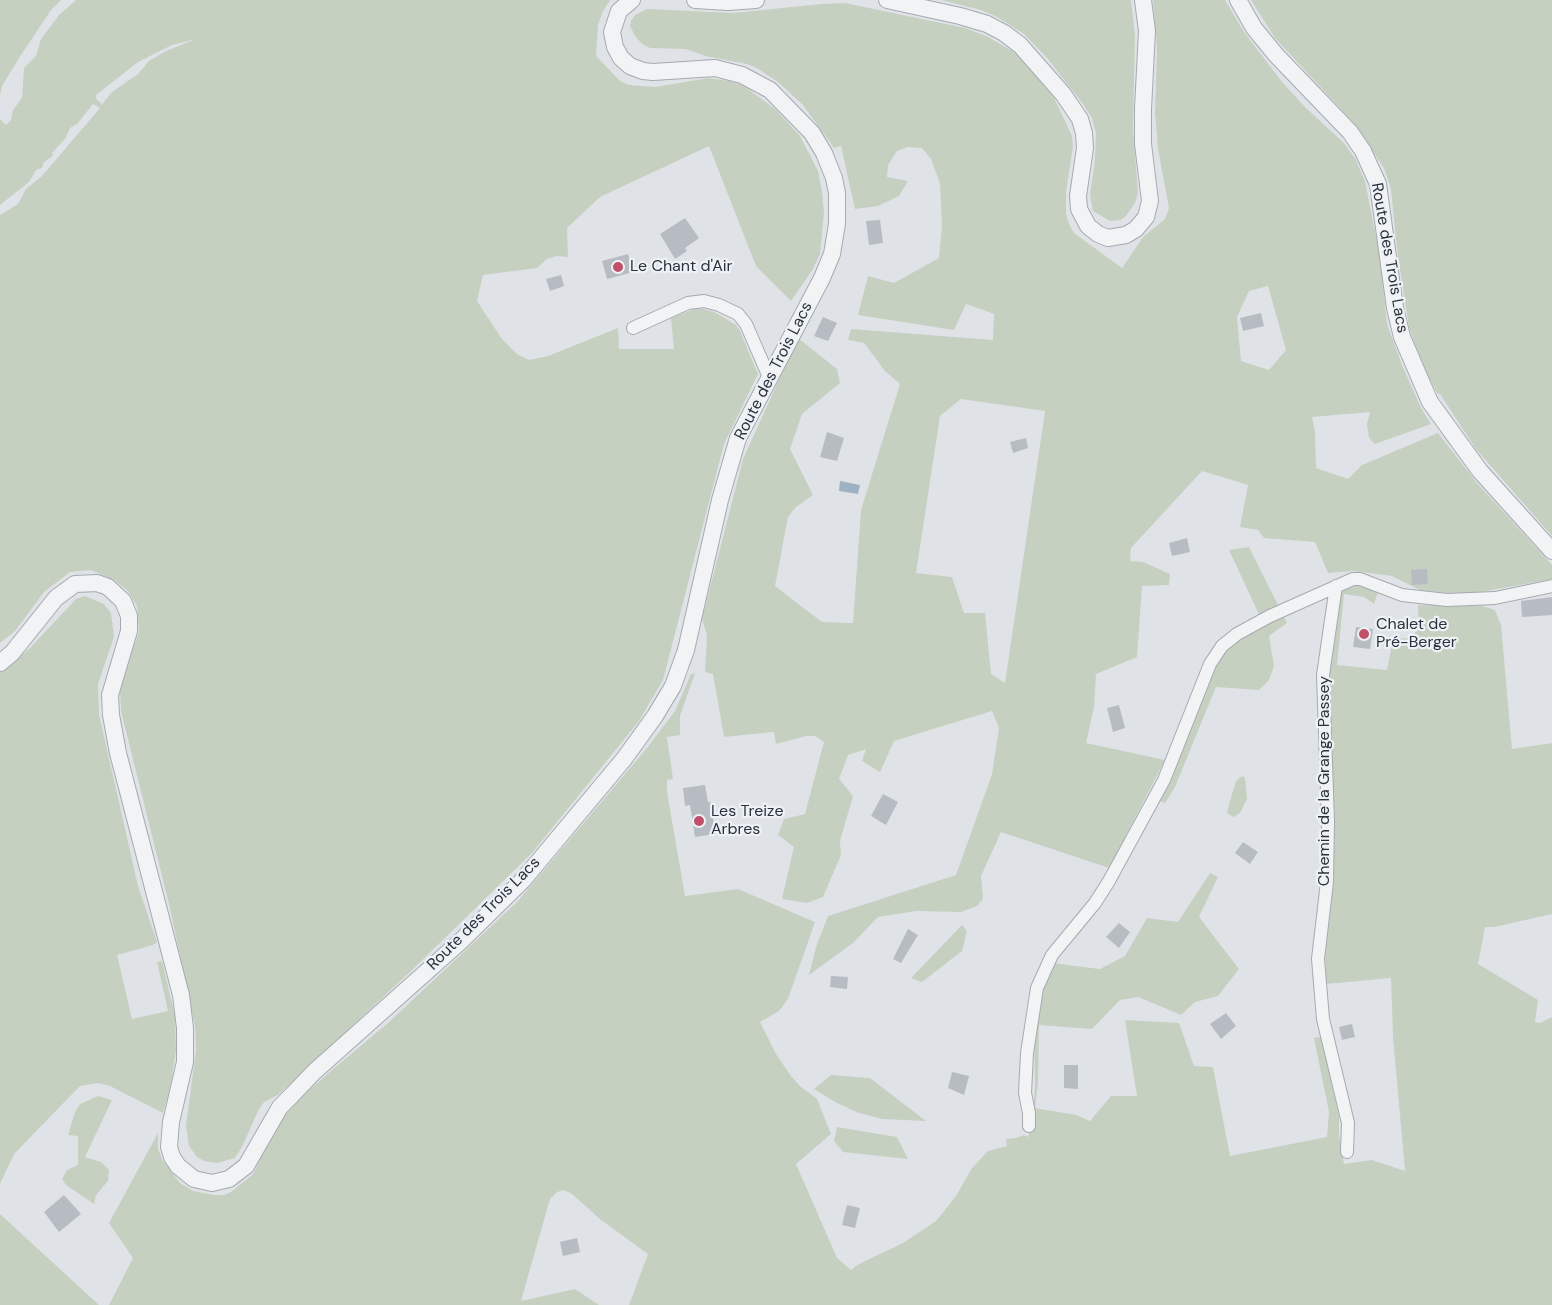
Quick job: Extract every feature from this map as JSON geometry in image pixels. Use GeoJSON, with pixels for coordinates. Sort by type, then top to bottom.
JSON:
{"type":"FeatureCollection","features":[{"type":"Feature","properties":{"kind":"street","name":"Route des Trois Lacs"},"geometry":{"type":"LineString","coordinates":[[0,663],[12,654],[56,598],[75,584],[97,583],[108,587],[123,601],[129,616],[129,632],[110,695],[111,715],[118,753],[181,995],[185,1028],[185,1062],[171,1122],[169,1147],[178,1166],[194,1179],[212,1183],[229,1179],[246,1166],[275,1116],[314,1072],[461,941],[523,880],[624,759],[651,723],[665,701],[680,669],[731,461],[746,420],[822,278],[832,254],[837,224],[837,193],[824,153],[812,133],[779,98],[752,79],[715,68],[644,71],[624,62],[615,47],[612,32],[619,11],[632,0]]}},
{"type":"Feature","properties":{"kind":"street"},"geometry":{"type":"LineString","coordinates":[[695,0],[728,2],[756,0]]}},
{"type":"Feature","properties":{"kind":"street"},"geometry":{"type":"LineString","coordinates":[[887,0],[987,24],[1012,38],[1029,54],[1080,119],[1085,148],[1078,209],[1088,226],[1098,234],[1108,237],[1126,235],[1136,229],[1146,217],[1150,201],[1143,144],[1147,48],[1143,0]]}},
{"type":"Feature","properties":{"kind":"street","name":"Route des Trois Lacs"},"geometry":{"type":"LineString","coordinates":[[1238,0],[1254,28],[1276,55],[1350,132],[1363,151],[1378,184],[1395,308],[1402,337],[1430,402],[1480,471],[1552,551]]}},
{"type":"Feature","properties":{"kind":"street"},"geometry":{"type":"LineString","coordinates":[[633,328],[688,303],[704,301],[719,304],[738,314],[746,324],[769,377]]}},
{"type":"Feature","properties":{"kind":"street"},"geometry":{"type":"LineString","coordinates":[[1029,1120],[1025,1093],[1027,1053],[1039,982],[1052,955],[1095,903],[1109,881],[1164,780],[1215,655],[1221,646],[1237,634],[1270,616],[1346,581],[1360,579],[1402,595],[1447,600],[1495,598],[1552,586]]}},
{"type":"Feature","properties":{"kind":"street","name":"Chemin de la Grange Passey"},"geometry":{"type":"LineString","coordinates":[[1336,586],[1323,675],[1327,757],[1327,862],[1318,959],[1323,1019],[1348,1123],[1347,1152]]}},
{"type":"Feature","properties":{"kind":"green space"},"geometry":{"type":"Polygon","coordinates":[[[0,0],[61,0],[51,10],[21,55],[2,86],[0,96],[0,0]]]}},
{"type":"Feature","properties":{"kind":"green space"},"geometry":{"type":"Polygon","coordinates":[[[76,0],[610,0],[598,25],[596,56],[620,81],[629,85],[656,87],[708,78],[744,86],[775,109],[800,136],[818,171],[822,192],[824,213],[820,254],[813,269],[791,301],[756,266],[709,146],[600,197],[567,228],[568,257],[557,256],[547,259],[537,268],[483,275],[477,301],[502,339],[517,354],[529,360],[548,356],[618,328],[619,349],[674,349],[671,318],[697,308],[716,313],[736,325],[758,374],[724,444],[663,680],[639,721],[532,853],[410,972],[278,1095],[264,1102],[235,1158],[217,1163],[204,1161],[197,1157],[189,1146],[186,1126],[196,1050],[195,1026],[169,904],[121,711],[121,682],[139,632],[137,606],[127,590],[114,580],[91,570],[70,572],[44,592],[15,631],[0,643],[0,215],[18,204],[26,189],[42,176],[100,108],[93,104],[77,124],[70,128],[65,139],[52,153],[53,156],[44,162],[42,168],[36,170],[29,182],[0,205],[0,119],[6,125],[11,120],[13,110],[22,98],[24,68],[36,56],[41,39],[59,15],[76,0]],[[196,39],[172,45],[138,62],[96,95],[96,99],[102,104],[100,107],[112,92],[138,74],[149,61],[166,51],[196,39]]]}},
{"type":"Feature","properties":{"kind":"green space"},"geometry":{"type":"Polygon","coordinates":[[[941,0],[1131,0],[1135,36],[1133,129],[1138,193],[1135,203],[1126,216],[1121,220],[1110,221],[1093,211],[1090,195],[1096,133],[1092,118],[1047,58],[1024,34],[997,17],[981,10],[941,0]]]}},
{"type":"Feature","properties":{"kind":"green space"},"geometry":{"type":"Polygon","coordinates":[[[1153,0],[1225,0],[1244,32],[1282,82],[1344,143],[1356,160],[1365,181],[1380,257],[1387,324],[1402,365],[1421,408],[1431,424],[1375,444],[1369,438],[1367,424],[1370,412],[1312,417],[1315,431],[1316,468],[1348,479],[1362,465],[1438,433],[1477,483],[1552,565],[1552,579],[1465,595],[1420,590],[1392,576],[1353,571],[1328,573],[1315,542],[1264,538],[1258,530],[1240,527],[1248,485],[1202,471],[1131,548],[1130,561],[1143,562],[1170,574],[1169,585],[1142,586],[1137,657],[1096,674],[1094,707],[1086,743],[1165,760],[1109,868],[1001,832],[981,876],[983,899],[977,906],[961,912],[916,911],[878,917],[853,943],[809,975],[816,947],[828,916],[956,875],[992,774],[999,728],[992,711],[894,741],[880,772],[862,761],[866,749],[848,755],[839,779],[853,796],[840,841],[841,855],[823,897],[807,903],[782,899],[794,847],[778,835],[784,819],[805,814],[824,742],[815,736],[806,736],[776,744],[774,732],[724,737],[713,674],[705,672],[707,635],[702,619],[743,459],[798,338],[837,369],[840,383],[802,414],[790,449],[813,495],[796,507],[788,517],[775,586],[822,622],[853,623],[861,510],[900,384],[885,371],[864,343],[848,340],[851,329],[993,340],[994,314],[966,304],[954,330],[858,315],[868,276],[894,283],[939,258],[942,226],[940,183],[931,159],[922,148],[907,147],[897,151],[888,165],[887,177],[908,181],[899,196],[878,206],[855,209],[841,146],[834,148],[803,105],[778,82],[747,64],[705,56],[686,49],[650,48],[642,44],[635,36],[630,26],[631,21],[635,15],[647,9],[733,13],[845,3],[965,28],[986,36],[1011,50],[1024,61],[1054,98],[1072,136],[1073,146],[1066,192],[1066,214],[1069,224],[1074,233],[1122,268],[1143,237],[1165,219],[1169,208],[1158,149],[1155,112],[1157,48],[1153,0]],[[1268,286],[1249,291],[1237,317],[1241,361],[1269,370],[1286,350],[1268,286]],[[961,399],[940,416],[916,573],[952,577],[964,613],[985,613],[991,674],[1005,683],[1045,411],[961,399]]]}},
{"type":"Feature","properties":{"kind":"green space"},"geometry":{"type":"Polygon","coordinates":[[[1251,0],[1552,0],[1552,536],[1476,449],[1440,394],[1437,393],[1423,366],[1409,328],[1391,189],[1384,168],[1352,121],[1275,38],[1251,0]]]}},
{"type":"Feature","properties":{"kind":"green space"},"geometry":{"type":"Polygon","coordinates":[[[1249,547],[1287,623],[1269,636],[1274,666],[1269,680],[1259,690],[1216,687],[1175,787],[1165,803],[1158,800],[1217,660],[1230,645],[1263,623],[1229,550],[1249,547]]]}},
{"type":"Feature","properties":{"kind":"green space"},"geometry":{"type":"Polygon","coordinates":[[[1359,585],[1378,592],[1374,604],[1364,597],[1344,594],[1337,665],[1387,670],[1393,639],[1410,638],[1419,629],[1418,605],[1482,606],[1495,610],[1501,625],[1512,749],[1552,743],[1552,914],[1485,927],[1478,964],[1538,1000],[1535,1022],[1540,1023],[1552,1017],[1552,1305],[629,1305],[648,1254],[564,1190],[557,1192],[550,1199],[521,1301],[575,1289],[599,1305],[109,1305],[133,1258],[109,1223],[158,1133],[158,1149],[163,1161],[180,1183],[193,1191],[224,1195],[253,1174],[283,1118],[295,1103],[388,1023],[517,902],[647,748],[675,711],[691,674],[695,673],[680,716],[680,735],[667,737],[673,779],[667,780],[667,792],[685,896],[738,889],[815,922],[788,999],[779,1011],[760,1022],[776,1054],[791,1076],[817,1099],[831,1134],[796,1164],[837,1258],[851,1270],[903,1243],[936,1221],[956,1196],[972,1168],[988,1151],[1007,1146],[1006,1139],[1024,1135],[1028,1137],[1033,1118],[1035,1084],[1034,1028],[1041,991],[1052,963],[1100,969],[1125,956],[1147,918],[1178,922],[1210,873],[1218,877],[1199,917],[1239,969],[1218,996],[1195,1002],[1181,1015],[1138,997],[1120,1000],[1092,1029],[1039,1025],[1035,1108],[1076,1115],[1090,1121],[1111,1096],[1137,1096],[1125,1020],[1179,1023],[1194,1066],[1213,1067],[1230,1156],[1327,1137],[1329,1112],[1314,1038],[1321,1037],[1339,1116],[1339,1135],[1344,1164],[1372,1160],[1405,1171],[1393,1037],[1391,978],[1326,984],[1325,950],[1333,883],[1334,820],[1328,679],[1340,594],[1342,590],[1359,585]]]}},
{"type":"Feature","properties":{"kind":"green space"},"geometry":{"type":"Polygon","coordinates":[[[85,596],[104,604],[111,613],[114,637],[98,684],[99,714],[138,886],[157,942],[117,955],[132,1019],[168,1011],[157,962],[162,961],[175,1016],[176,1050],[171,1084],[163,1113],[110,1086],[98,1083],[80,1086],[14,1154],[0,1184],[0,673],[29,649],[76,599],[85,596]]]}},
{"type":"Feature","properties":{"kind":"green space"},"geometry":{"type":"Polygon","coordinates":[[[1242,776],[1245,778],[1247,799],[1240,813],[1233,817],[1227,813],[1236,781],[1242,776]]]}},
{"type":"Feature","properties":{"kind":"green space"},"geometry":{"type":"Polygon","coordinates":[[[962,925],[967,931],[962,951],[922,982],[911,978],[962,925]]]}},
{"type":"Feature","properties":{"kind":"green space"},"geometry":{"type":"Polygon","coordinates":[[[831,1075],[870,1078],[926,1121],[882,1119],[859,1113],[837,1103],[814,1089],[831,1075]]]}},
{"type":"Feature","properties":{"kind":"green space"},"geometry":{"type":"Polygon","coordinates":[[[98,1096],[112,1100],[85,1157],[101,1162],[109,1170],[108,1181],[96,1195],[94,1204],[66,1185],[62,1179],[67,1170],[78,1165],[78,1136],[68,1135],[75,1112],[80,1104],[98,1096]]]}},
{"type":"Feature","properties":{"kind":"green space"},"geometry":{"type":"Polygon","coordinates":[[[837,1127],[897,1137],[908,1159],[843,1152],[834,1141],[837,1127]]]}},
{"type":"Feature","properties":{"kind":"green space"},"geometry":{"type":"Polygon","coordinates":[[[0,1214],[99,1305],[0,1305],[0,1214]]]}},
{"type":"Feature","properties":{"kind":"water"},"geometry":{"type":"Polygon","coordinates":[[[840,481],[860,485],[858,494],[839,491],[840,481]]]}},
{"type":"Feature","properties":{"kind":"building"},"geometry":{"type":"Polygon","coordinates":[[[685,218],[699,238],[685,248],[687,251],[675,259],[660,234],[685,218]]]}},
{"type":"Feature","properties":{"kind":"building"},"geometry":{"type":"Polygon","coordinates":[[[880,220],[883,243],[869,245],[866,221],[880,220]]]}},
{"type":"Feature","properties":{"kind":"building","name":"Le Chant d'Air"},"geometry":{"type":"Polygon","coordinates":[[[628,254],[633,272],[607,279],[602,261],[628,254]]]}},
{"type":"Feature","properties":{"kind":"building"},"geometry":{"type":"Polygon","coordinates":[[[561,275],[564,286],[550,291],[546,279],[561,275]]]}},
{"type":"Feature","properties":{"kind":"building"},"geometry":{"type":"Polygon","coordinates":[[[1261,313],[1264,326],[1243,331],[1240,318],[1261,313]]]}},
{"type":"Feature","properties":{"kind":"building"},"geometry":{"type":"Polygon","coordinates":[[[823,317],[837,323],[828,341],[814,336],[823,317]]]}},
{"type":"Feature","properties":{"kind":"building"},"geometry":{"type":"Polygon","coordinates":[[[827,432],[844,438],[837,461],[820,457],[827,432]]]}},
{"type":"Feature","properties":{"kind":"building"},"geometry":{"type":"Polygon","coordinates":[[[1026,438],[1028,448],[1013,453],[1010,442],[1026,438]]]}},
{"type":"Feature","properties":{"kind":"building"},"geometry":{"type":"Polygon","coordinates":[[[1187,538],[1190,552],[1172,556],[1169,543],[1187,538]]]}},
{"type":"Feature","properties":{"kind":"building"},"geometry":{"type":"Polygon","coordinates":[[[1427,569],[1428,584],[1412,585],[1411,570],[1427,569]]]}},
{"type":"Feature","properties":{"kind":"building"},"geometry":{"type":"Polygon","coordinates":[[[1552,597],[1552,615],[1522,617],[1521,601],[1552,597]]]}},
{"type":"Feature","properties":{"kind":"building","name":"Chalet de Pré-Berger"},"geometry":{"type":"Polygon","coordinates":[[[1356,627],[1373,629],[1370,649],[1353,647],[1356,627]]]}},
{"type":"Feature","properties":{"kind":"building"},"geometry":{"type":"Polygon","coordinates":[[[1119,705],[1125,728],[1113,732],[1107,708],[1119,705]]]}},
{"type":"Feature","properties":{"kind":"building","name":"Les Treize Arbres"},"geometry":{"type":"Polygon","coordinates":[[[705,785],[708,802],[711,802],[715,834],[695,837],[690,805],[685,806],[683,788],[705,785]]]}},
{"type":"Feature","properties":{"kind":"building"},"geometry":{"type":"Polygon","coordinates":[[[883,794],[898,802],[886,825],[871,816],[883,794]]]}},
{"type":"Feature","properties":{"kind":"building"},"geometry":{"type":"Polygon","coordinates":[[[1243,842],[1258,852],[1250,864],[1235,853],[1243,842]]]}},
{"type":"Feature","properties":{"kind":"building"},"geometry":{"type":"Polygon","coordinates":[[[1119,923],[1130,932],[1119,948],[1106,937],[1119,923]]]}},
{"type":"Feature","properties":{"kind":"building"},"geometry":{"type":"Polygon","coordinates":[[[908,929],[918,935],[901,963],[893,959],[908,929]]]}},
{"type":"Feature","properties":{"kind":"building"},"geometry":{"type":"Polygon","coordinates":[[[831,976],[848,977],[847,989],[830,987],[831,976]]]}},
{"type":"Feature","properties":{"kind":"building"},"geometry":{"type":"Polygon","coordinates":[[[1226,1013],[1236,1026],[1221,1039],[1210,1024],[1226,1013]]]}},
{"type":"Feature","properties":{"kind":"building"},"geometry":{"type":"Polygon","coordinates":[[[1352,1024],[1355,1037],[1342,1040],[1339,1027],[1352,1024]]]}},
{"type":"Feature","properties":{"kind":"building"},"geometry":{"type":"Polygon","coordinates":[[[1064,1065],[1078,1065],[1078,1089],[1064,1088],[1064,1065]]]}},
{"type":"Feature","properties":{"kind":"building"},"geometry":{"type":"Polygon","coordinates":[[[952,1072],[969,1076],[964,1095],[948,1088],[952,1072]]]}},
{"type":"Feature","properties":{"kind":"building"},"geometry":{"type":"Polygon","coordinates":[[[64,1195],[81,1214],[59,1232],[44,1212],[64,1195]]]}},
{"type":"Feature","properties":{"kind":"building"},"geometry":{"type":"Polygon","coordinates":[[[847,1205],[860,1208],[855,1228],[842,1225],[847,1205]]]}},
{"type":"Feature","properties":{"kind":"building"},"geometry":{"type":"Polygon","coordinates":[[[577,1238],[580,1252],[563,1256],[560,1242],[577,1238]]]}},
{"type":"Feature","properties":{"kind":"place","name":"Le Chant d'Air"},"geometry":{"type":"Point","coordinates":[618,267]}},
{"type":"Feature","properties":{"kind":"place","name":"Chalet de Pré-Berger"},"geometry":{"type":"Point","coordinates":[1364,634]}},
{"type":"Feature","properties":{"kind":"place","name":"Les Treize Arbres"},"geometry":{"type":"Point","coordinates":[699,821]}}]}
